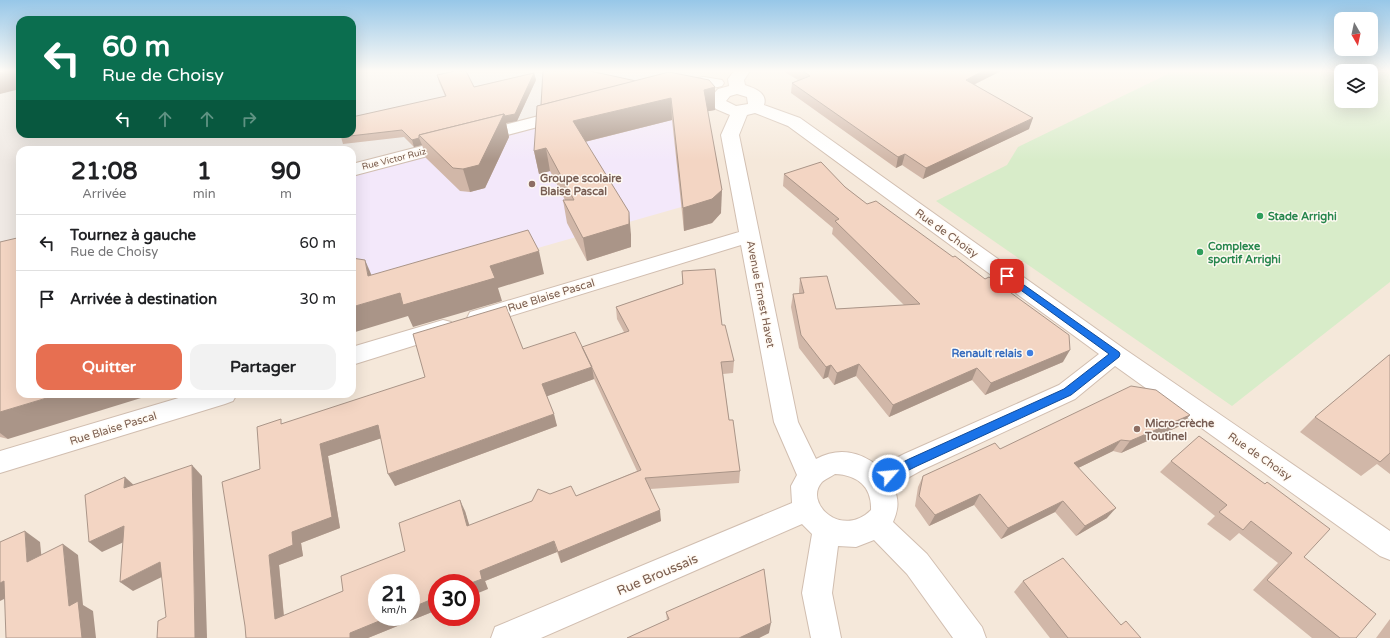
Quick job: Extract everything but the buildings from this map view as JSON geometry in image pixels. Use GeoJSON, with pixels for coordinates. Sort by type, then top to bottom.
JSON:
{"type":"FeatureCollection","features":[{"type":"Feature","properties":{"kind":"street","name":"Rue de Choisy"},"geometry":{"type":"LineString","coordinates":[[718,101],[728,110],[748,109],[794,122],[1115,354],[1390,547]]}},
{"type":"Feature","properties":{"kind":"street"},"geometry":{"type":"LineString","coordinates":[[748,109],[758,102],[757,101]]}},
{"type":"Feature","properties":{"kind":"street","name":"Avenue Ernest Havet"},"geometry":{"type":"LineString","coordinates":[[748,109],[730,135],[786,422],[810,474]]}},
{"type":"Feature","properties":{"kind":"street","name":"Rue Victor Ruiz"},"geometry":{"type":"LineString","coordinates":[[356,169],[578,111]]}},
{"type":"Feature","properties":{"kind":"street","name":"Rue Blaise Pascal"},"geometry":{"type":"LineString","coordinates":[[356,355],[750,235]]}},
{"type":"Feature","properties":{"kind":"street"},"geometry":{"type":"LineString","coordinates":[[877,481],[913,462],[1067,392],[1115,354]]}},
{"type":"Feature","properties":{"kind":"street","name":"Rue Blaise Pascal"},"geometry":{"type":"LineString","coordinates":[[0,462],[212,398]]}},
{"type":"Feature","properties":{"kind":"street"},"geometry":{"type":"LineString","coordinates":[[832,463],[844,463],[857,466],[868,472],[877,481],[883,492],[885,503],[883,515],[877,524],[867,531],[855,534],[840,534],[826,529],[815,520],[807,509],[803,496],[804,485],[810,474],[820,467],[832,463]]}},
{"type":"Feature","properties":{"kind":"street","name":"Rue Broussais"},"geometry":{"type":"LineString","coordinates":[[506,638],[807,509]]}},
{"type":"Feature","properties":{"kind":"street"},"geometry":{"type":"LineString","coordinates":[[877,524],[917,564],[971,638]]}},
{"type":"Feature","properties":{"kind":"street"},"geometry":{"type":"LineString","coordinates":[[826,529],[817,593],[826,638]]}},
{"type":"Feature","properties":{"kind":"shaded area"},"geometry":{"type":"Polygon","coordinates":[[[0,101],[16,101],[16,138],[356,138],[356,101],[599,101],[356,165],[356,146],[16,146],[16,254],[0,258],[0,101]]]}},
{"type":"Feature","properties":{"kind":"shaded area"},"geometry":{"type":"Polygon","coordinates":[[[599,101],[1334,101],[1334,108],[1378,108],[1378,101],[1390,101],[1390,638],[0,638],[0,258],[16,367],[16,398],[356,398],[356,165],[599,101]]]}},
{"type":"Feature","properties":{"kind":"shaded area","name":"Groupe scolaire Blaise Pascal"},"geometry":{"type":"Polygon","coordinates":[[[621,101],[704,101],[713,198],[356,300],[356,169],[621,101]]]}},
{"type":"Feature","properties":{"kind":"green space","name":"Complexe sportif Arrighi"},"geometry":{"type":"Polygon","coordinates":[[[1113,101],[1334,101],[1334,108],[1378,108],[1378,101],[1390,101],[1390,282],[1232,406],[936,201],[1007,165],[1018,147],[1113,101]]]}},
{"type":"Feature","properties":{"kind":"place","name":"Groupe scolaire Blaise Pascal"},"geometry":{"type":"Point","coordinates":[532,184]}},
{"type":"Feature","properties":{"kind":"place","name":"Stade Arrighi"},"geometry":{"type":"Point","coordinates":[1260,216]}},
{"type":"Feature","properties":{"kind":"place","name":"Complexe sportif Arrighi"},"geometry":{"type":"Point","coordinates":[1200,252]}},
{"type":"Feature","properties":{"kind":"place","name":"Renault relais"},"geometry":{"type":"Point","coordinates":[1030,353]}},
{"type":"Feature","properties":{"kind":"place","name":"Micro-crèche Toutinel"},"geometry":{"type":"Point","coordinates":[1137,429]}},
{"type":"Feature","properties":{"kind":"route"},"geometry":{"type":"LineString","coordinates":[[889,475],[913,462],[1067,392],[1115,354],[1007,276]]}}]}
